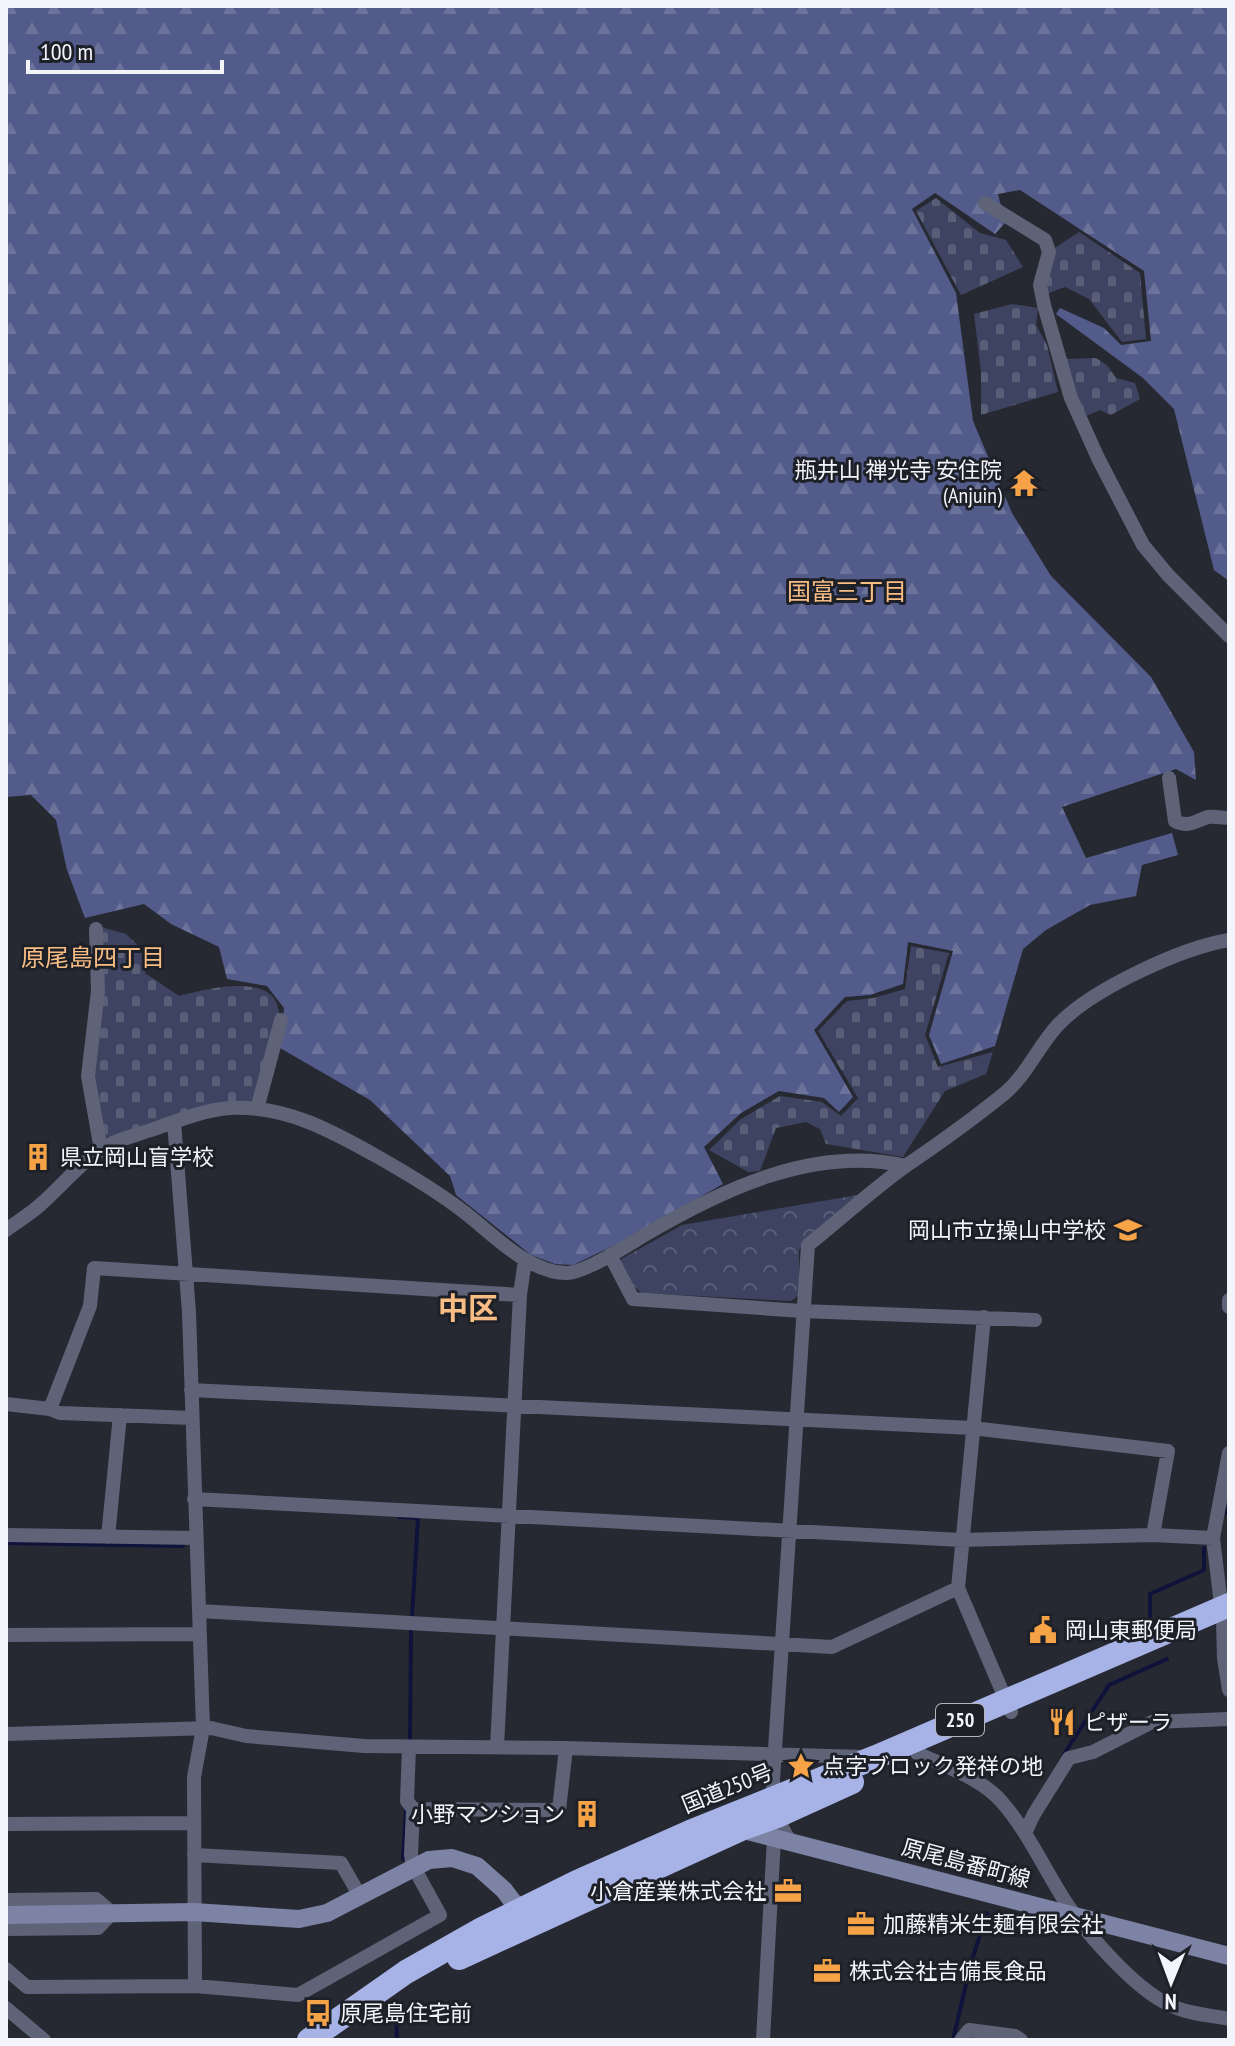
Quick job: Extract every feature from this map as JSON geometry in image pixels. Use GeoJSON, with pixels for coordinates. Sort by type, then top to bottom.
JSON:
{"type":"FeatureCollection","features":[{"type":"Feature","properties":{"kind":"highway","name":"国道250号"},"geometry":{"type":"LineString","coordinates":[[309,2040],[406,1972],[482,1929],[615,1864],[690,1832],[779,1824],[876,1757],[1009,1706],[1226,1613]]}},
{"type":"Feature","properties":{"kind":"highway","name":"国道250号"},"geometry":{"type":"LineString","coordinates":[[329,2040],[457,1959],[741,1829],[779,1824],[1009,1706]]}},
{"type":"Feature","properties":{"kind":"street"},"geometry":{"type":"LineString","coordinates":[[985,203],[1045,240],[1049,252],[1040,285],[1044,305],[1071,398],[1098,458],[1143,545],[1168,575],[1229,636]]}},
{"type":"Feature","properties":{"kind":"street"},"geometry":{"type":"LineString","coordinates":[[1169,778],[1175,821],[1183,825],[1194,824],[1210,816],[1229,818]]}},
{"type":"Feature","properties":{"kind":"street"},"geometry":{"type":"LineString","coordinates":[[96,929],[98,991],[88,1076],[101,1150]]}},
{"type":"Feature","properties":{"kind":"street"},"geometry":{"type":"LineString","coordinates":[[763,2040],[779,1824],[776,1753],[788,1530],[808,1245],[906,1166],[946,1140],[1009,1090],[1057,1026],[1088,1002],[1167,959],[1199,946],[1229,940]]}},
{"type":"Feature","properties":{"kind":"street"},"geometry":{"type":"LineString","coordinates":[[257,1109],[281,1020]]}},
{"type":"Feature","properties":{"kind":"street"},"geometry":{"type":"LineString","coordinates":[[6,1230],[110,1144],[209,1111],[257,1109],[292,1116],[334,1132],[432,1187],[525,1260],[553,1272],[573,1273],[715,1195],[757,1179],[837,1162],[906,1166]]}},
{"type":"Feature","properties":{"kind":"street"},"geometry":{"type":"LineString","coordinates":[[174,1122],[189,1312],[203,1728],[194,1777],[195,1986]]}},
{"type":"Feature","properties":{"kind":"street"},"geometry":{"type":"LineString","coordinates":[[610,1255],[633,1299],[802,1311],[1035,1320]]}},
{"type":"Feature","properties":{"kind":"street"},"geometry":{"type":"LineString","coordinates":[[497,1747],[520,1295],[525,1260]]}},
{"type":"Feature","properties":{"kind":"street"},"geometry":{"type":"LineString","coordinates":[[50,1409],[90,1306],[94,1268],[520,1295]]}},
{"type":"Feature","properties":{"kind":"street"},"geometry":{"type":"LineString","coordinates":[[1229,1300],[1229,1307]]}},
{"type":"Feature","properties":{"kind":"street"},"geometry":{"type":"LineString","coordinates":[[984,1317],[958,1588],[1009,1706]]}},
{"type":"Feature","properties":{"kind":"street"},"geometry":{"type":"LineString","coordinates":[[191,1390],[972,1428],[1168,1451],[1153,1535]]}},
{"type":"Feature","properties":{"kind":"street"},"geometry":{"type":"LineString","coordinates":[[6,1404],[60,1413],[192,1418]]}},
{"type":"Feature","properties":{"kind":"street"},"geometry":{"type":"LineString","coordinates":[[108,1537],[120,1415]]}},
{"type":"Feature","properties":{"kind":"street"},"geometry":{"type":"LineString","coordinates":[[1229,1453],[1213,1538],[1226,1613],[1229,1690]]}},
{"type":"Feature","properties":{"kind":"street"},"geometry":{"type":"LineString","coordinates":[[194,1499],[961,1540],[1153,1535],[1213,1538]]}},
{"type":"Feature","properties":{"kind":"street"},"geometry":{"type":"LineString","coordinates":[[6,1535],[196,1538]]}},
{"type":"Feature","properties":{"kind":"street"},"geometry":{"type":"LineString","coordinates":[[199,1611],[832,1647],[958,1588]]}},
{"type":"Feature","properties":{"kind":"street"},"geometry":{"type":"LineString","coordinates":[[6,1635],[200,1634]]}},
{"type":"Feature","properties":{"kind":"street"},"geometry":{"type":"LineString","coordinates":[[1022,1830],[1069,1758],[1093,1752],[1152,1722],[1229,1719]]}},
{"type":"Feature","properties":{"kind":"street"},"geometry":{"type":"LineString","coordinates":[[6,1734],[203,1728],[261,1737],[364,1746],[911,1756],[975,1782],[1000,1799],[1062,1898],[1100,1947],[1159,2000],[1187,2012],[1229,2019]]}},
{"type":"Feature","properties":{"kind":"street"},"geometry":{"type":"LineString","coordinates":[[6,1969],[27,1987],[195,1986],[298,1995],[440,1915],[413,1866],[413,1809],[407,1801],[409,1747]]}},
{"type":"Feature","properties":{"kind":"street"},"geometry":{"type":"LineString","coordinates":[[413,1809],[559,1810],[566,1748]]}},
{"type":"Feature","properties":{"kind":"street"},"geometry":{"type":"LineString","coordinates":[[6,1824],[194,1823]]}},
{"type":"Feature","properties":{"kind":"street","name":"原尾島番町線"},"geometry":{"type":"LineString","coordinates":[[779,1824],[1077,1917],[1229,1956]]}},
{"type":"Feature","properties":{"kind":"street"},"geometry":{"type":"LineString","coordinates":[[690,1832],[721,1827],[741,1829]]}},
{"type":"Feature","properties":{"kind":"street"},"geometry":{"type":"LineString","coordinates":[[194,1855],[341,1863],[360,1896]]}},
{"type":"Feature","properties":{"kind":"street"},"geometry":{"type":"LineString","coordinates":[[6,1915],[194,1912],[299,1919],[327,1913],[413,1866],[429,1860],[452,1858],[477,1866],[513,1902],[525,1909]]}},
{"type":"Feature","properties":{"kind":"street"},"geometry":{"type":"LineString","coordinates":[[6,1900],[96,1899],[112,1913]]}},
{"type":"Feature","properties":{"kind":"street"},"geometry":{"type":"LineString","coordinates":[[6,1929],[98,1928],[112,1913]]}},
{"type":"Feature","properties":{"kind":"street"},"geometry":{"type":"LineString","coordinates":[[6,2008],[44,2040]]}},
{"type":"Feature","properties":{"kind":"street"},"geometry":{"type":"LineString","coordinates":[[961,2040],[969,2030],[1015,2036],[1021,2040]]}},
{"type":"Feature","properties":{"kind":"green space"},"geometry":{"type":"Polygon","coordinates":[[[6,6],[1229,6],[1229,581],[1214,570],[1174,409],[1143,378],[1056,314],[1060,308],[1104,328],[1121,345],[1151,341],[1144,271],[1020,190],[998,194],[1005,223],[995,234],[935,193],[912,209],[956,293],[973,421],[1012,513],[1051,576],[1151,677],[1194,752],[1196,780],[1176,769],[1062,807],[1086,858],[1172,833],[1178,855],[1142,865],[1136,896],[1090,905],[1046,930],[1023,949],[995,1046],[941,1064],[929,1035],[953,951],[908,942],[903,984],[870,995],[845,997],[814,1030],[853,1097],[839,1112],[824,1098],[779,1091],[741,1113],[704,1147],[723,1184],[617,1244],[573,1265],[555,1264],[531,1255],[456,1195],[450,1176],[370,1100],[280,1048],[284,1008],[267,986],[227,979],[219,947],[171,924],[144,904],[85,918],[67,870],[56,820],[31,795],[6,797],[6,6]]]}},
{"type":"Feature","properties":{"kind":"green space"},"geometry":{"type":"Polygon","coordinates":[[[936,198],[980,233],[1006,240],[1023,267],[961,295],[916,211],[936,198]]]}},
{"type":"Feature","properties":{"kind":"green space"},"geometry":{"type":"Polygon","coordinates":[[[1079,232],[1140,273],[1146,339],[1122,342],[1089,299],[1065,287],[1046,294],[1047,274],[1055,248],[1079,232]]]}},
{"type":"Feature","properties":{"kind":"green space"},"geometry":{"type":"Polygon","coordinates":[[[1012,304],[1038,308],[1036,325],[1047,345],[1058,392],[981,415],[981,372],[974,314],[1012,304]]]}},
{"type":"Feature","properties":{"kind":"green space"},"geometry":{"type":"Polygon","coordinates":[[[1096,358],[1108,366],[1116,378],[1135,383],[1140,399],[1111,415],[1100,410],[1084,417],[1064,359],[1096,358]]]}},
{"type":"Feature","properties":{"kind":"green space"},"geometry":{"type":"Polygon","coordinates":[[[101,927],[126,934],[146,953],[145,973],[179,996],[239,986],[267,992],[276,1001],[279,1015],[277,1034],[256,1105],[111,1141],[102,1134],[92,1080],[101,927]]]}},
{"type":"Feature","properties":{"kind":"green space"},"geometry":{"type":"Polygon","coordinates":[[[911,946],[949,953],[925,1035],[938,1067],[993,1052],[986,1074],[945,1091],[903,1157],[826,1144],[820,1129],[806,1122],[776,1128],[760,1171],[748,1172],[709,1150],[741,1119],[780,1096],[822,1102],[841,1116],[858,1098],[818,1031],[847,1001],[905,989],[911,946]]]}},
{"type":"Feature","properties":{"kind":"green space"},"geometry":{"type":"Polygon","coordinates":[[[864,1194],[799,1250],[799,1295],[791,1301],[642,1293],[628,1278],[622,1264],[621,1259],[682,1225],[864,1194]]]}},
{"type":"Feature","properties":{"kind":"waterway"},"geometry":{"type":"LineString","coordinates":[[1225,1513],[1229,1505]]}},
{"type":"Feature","properties":{"kind":"waterway"},"geometry":{"type":"LineString","coordinates":[[399,1517],[418,1518],[412,1617]]}},
{"type":"Feature","properties":{"kind":"waterway"},"geometry":{"type":"LineString","coordinates":[[6,1543],[183,1546]]}},
{"type":"Feature","properties":{"kind":"waterway"},"geometry":{"type":"LineString","coordinates":[[1150,1623],[1150,1594],[1204,1570],[1204,1548]]}},
{"type":"Feature","properties":{"kind":"waterway"},"geometry":{"type":"LineString","coordinates":[[410,1742],[411,1629]]}},
{"type":"Feature","properties":{"kind":"waterway"},"geometry":{"type":"LineString","coordinates":[[1064,1754],[1109,1685],[1167,1659]]}},
{"type":"Feature","properties":{"kind":"waterway"},"geometry":{"type":"LineString","coordinates":[[403,1859],[406,1810]]}},
{"type":"Feature","properties":{"kind":"waterway"},"geometry":{"type":"LineString","coordinates":[[953,2040],[971,1963],[987,1913]]}},
{"type":"Feature","properties":{"kind":"waterway"},"geometry":{"type":"LineString","coordinates":[[396,2008],[397,2040]]}},
{"type":"Feature","properties":{"kind":"place","name":"瓶井山 禅光寺 安住院 (Anjuin)"},"geometry":{"type":"Point","coordinates":[1024,483]}},
{"type":"Feature","properties":{"kind":"place","name":"県立岡山盲学校"},"geometry":{"type":"Point","coordinates":[38,1157]}},
{"type":"Feature","properties":{"kind":"place","name":"岡山市立操山中学校"},"geometry":{"type":"Point","coordinates":[1128,1230]}},
{"type":"Feature","properties":{"kind":"place","name":"岡山東郵便局"},"geometry":{"type":"Point","coordinates":[1043,1630]}},
{"type":"Feature","properties":{"kind":"place","name":"ピザーラ"},"geometry":{"type":"Point","coordinates":[1062,1722]}},
{"type":"Feature","properties":{"kind":"place","name":"点字ブロック発祥の地"},"geometry":{"type":"Point","coordinates":[801,1766]}},
{"type":"Feature","properties":{"kind":"place","name":"小野マンション"},"geometry":{"type":"Point","coordinates":[587,1814]}},
{"type":"Feature","properties":{"kind":"place","name":"小倉産業株式会社"},"geometry":{"type":"Point","coordinates":[788,1891]}},
{"type":"Feature","properties":{"kind":"place","name":"加藤精米生麺有限会社"},"geometry":{"type":"Point","coordinates":[861,1924]}},
{"type":"Feature","properties":{"kind":"place","name":"株式会社吉備長食品"},"geometry":{"type":"Point","coordinates":[827,1971]}},
{"type":"Feature","properties":{"kind":"place","name":"原尾島住宅前"},"geometry":{"type":"Point","coordinates":[318,2013]}},
{"type":"Feature","properties":{"kind":"district","name":"国富三丁目"},"geometry":{"type":"Point","coordinates":[847,591]}},
{"type":"Feature","properties":{"kind":"district","name":"原尾島四丁目"},"geometry":{"type":"Point","coordinates":[93,957]}},
{"type":"Feature","properties":{"kind":"district","name":"中区"},"geometry":{"type":"Point","coordinates":[468,1307]}}]}
